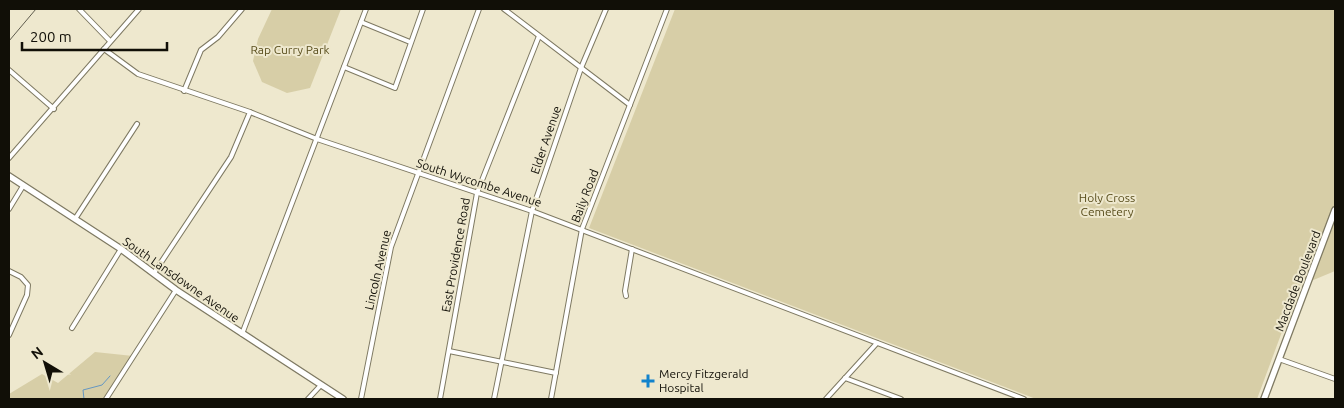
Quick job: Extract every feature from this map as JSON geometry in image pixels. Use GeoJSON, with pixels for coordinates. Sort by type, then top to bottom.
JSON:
{"type":"FeatureCollection","features":[{"type":"Feature","properties":{"kind":"main road","name":"South Lansdowne Avenue"},"geometry":{"type":"LineString","coordinates":[[9,176],[121,250],[176,290],[343,399]]}},
{"type":"Feature","properties":{"kind":"main road","name":"Macdade Boulevard"},"geometry":{"type":"LineString","coordinates":[[1264,399],[1335,210]]}},
{"type":"Feature","properties":{"kind":"street"},"geometry":{"type":"LineString","coordinates":[[79,9],[110,41]]}},
{"type":"Feature","properties":{"kind":"street"},"geometry":{"type":"LineString","coordinates":[[9,158],[54,109],[138,9]]}},
{"type":"Feature","properties":{"kind":"street"},"geometry":{"type":"LineString","coordinates":[[184,90],[201,50],[218,37],[242,9]]}},
{"type":"Feature","properties":{"kind":"street"},"geometry":{"type":"LineString","coordinates":[[242,334],[366,9]]}},
{"type":"Feature","properties":{"kind":"street"},"geometry":{"type":"LineString","coordinates":[[344,67],[395,88],[422,9]]}},
{"type":"Feature","properties":{"kind":"street","name":"Lincoln Avenue"},"geometry":{"type":"LineString","coordinates":[[361,399],[391,247],[479,9]]}},
{"type":"Feature","properties":{"kind":"street"},"geometry":{"type":"LineString","coordinates":[[504,9],[630,105]]}},
{"type":"Feature","properties":{"kind":"street","name":"Elder Avenue"},"geometry":{"type":"LineString","coordinates":[[494,399],[532,211],[581,68],[606,9]]}},
{"type":"Feature","properties":{"kind":"street","name":"Baily Road"},"geometry":{"type":"LineString","coordinates":[[551,399],[582,229],[667,9]]}},
{"type":"Feature","properties":{"kind":"street"},"geometry":{"type":"LineString","coordinates":[[361,22],[410,42]]}},
{"type":"Feature","properties":{"kind":"street","name":"East Providence Road"},"geometry":{"type":"LineString","coordinates":[[440,399],[477,193],[539,36]]}},
{"type":"Feature","properties":{"kind":"street","name":"South Wycombe Avenue"},"geometry":{"type":"LineString","coordinates":[[104,49],[133,71],[250,112],[317,139],[582,229],[1024,399]]}},
{"type":"Feature","properties":{"kind":"street"},"geometry":{"type":"LineString","coordinates":[[9,70],[54,109]]}},
{"type":"Feature","properties":{"kind":"street"},"geometry":{"type":"LineString","coordinates":[[154,273],[231,157],[250,112]]}},
{"type":"Feature","properties":{"kind":"street"},"geometry":{"type":"LineString","coordinates":[[75,219],[138,124]]}},
{"type":"Feature","properties":{"kind":"street"},"geometry":{"type":"LineString","coordinates":[[9,209],[23,186]]}},
{"type":"Feature","properties":{"kind":"street"},"geometry":{"type":"LineString","coordinates":[[626,296],[625,291],[632,249]]}},
{"type":"Feature","properties":{"kind":"street"},"geometry":{"type":"LineString","coordinates":[[72,328],[121,250]]}},
{"type":"Feature","properties":{"kind":"street"},"geometry":{"type":"LineString","coordinates":[[9,271],[20,277],[28,285],[27,295],[9,335]]}},
{"type":"Feature","properties":{"kind":"street"},"geometry":{"type":"LineString","coordinates":[[106,399],[176,290]]}},
{"type":"Feature","properties":{"kind":"street"},"geometry":{"type":"LineString","coordinates":[[826,399],[877,343]]}},
{"type":"Feature","properties":{"kind":"street"},"geometry":{"type":"LineString","coordinates":[[449,351],[556,373]]}},
{"type":"Feature","properties":{"kind":"street"},"geometry":{"type":"LineString","coordinates":[[1279,359],[1335,379]]}},
{"type":"Feature","properties":{"kind":"street"},"geometry":{"type":"LineString","coordinates":[[845,378],[900,399]]}},
{"type":"Feature","properties":{"kind":"street"},"geometry":{"type":"LineString","coordinates":[[308,399],[321,385]]}},
{"type":"Feature","properties":{"kind":"green space","name":"Rap Curry Park"},"geometry":{"type":"Polygon","coordinates":[[[272,9],[341,9],[310,88],[287,93],[262,82],[253,61],[258,39],[272,9]]]}},
{"type":"Feature","properties":{"kind":"green space","name":"Holy Cross Cemetery"},"geometry":{"type":"Polygon","coordinates":[[[675,9],[1335,9],[1335,271],[1299,286],[1257,399],[1036,399],[589,228],[675,9]]]}},
{"type":"Feature","properties":{"kind":"green space"},"geometry":{"type":"Polygon","coordinates":[[[95,352],[133,356],[106,399],[9,399],[9,394],[42,374],[58,383],[95,352]]]}},
{"type":"Feature","properties":{"kind":"waterway"},"geometry":{"type":"LineString","coordinates":[[84,399],[83,390],[102,385],[110,376]]}},
{"type":"Feature","properties":{"kind":"railway"},"geometry":{"type":"LineString","coordinates":[[9,41],[36,9]]}},
{"type":"Feature","properties":{"kind":"place","name":"Mercy Fitzgerald Hospital"},"geometry":{"type":"Point","coordinates":[648,381]}}]}
